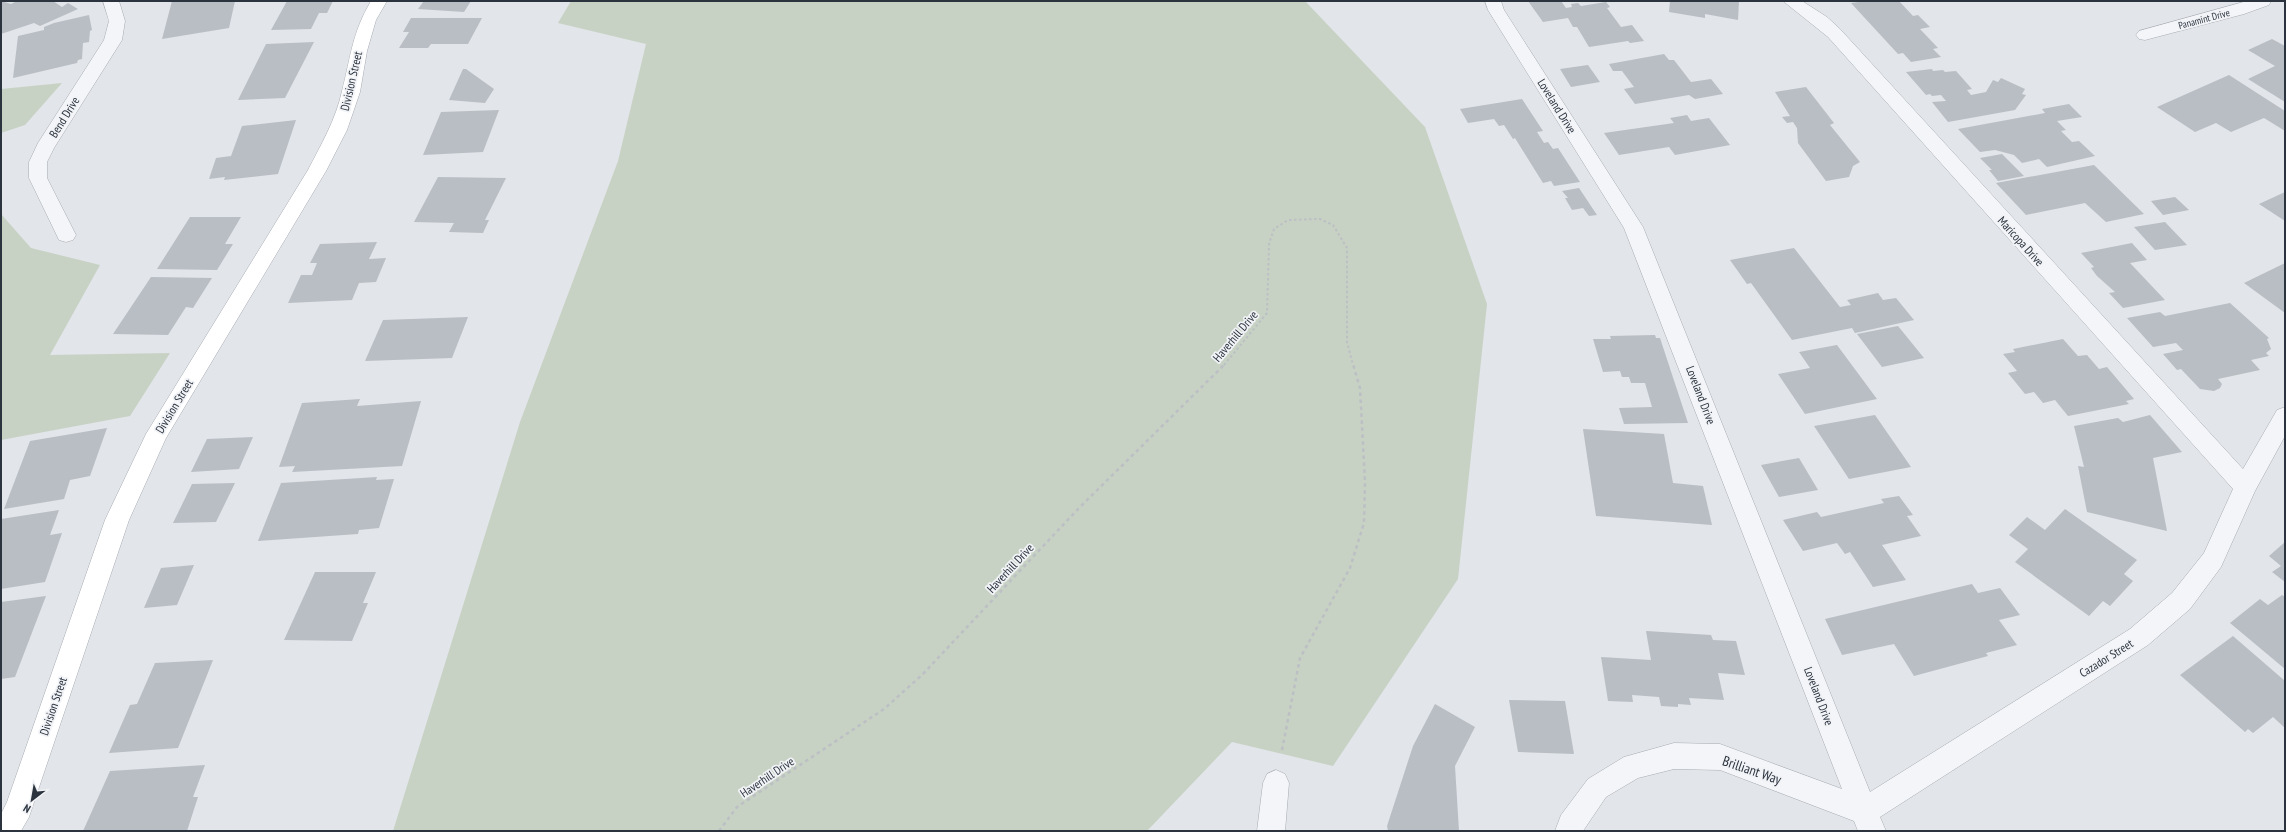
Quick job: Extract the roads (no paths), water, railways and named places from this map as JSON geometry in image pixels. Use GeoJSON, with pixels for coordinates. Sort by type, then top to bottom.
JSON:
{"type":"FeatureCollection","features":[{"type":"Feature","properties":{"kind":"street","name":"Bend Drive"},"geometry":{"type":"LineString","coordinates":[[66,235],[38,178],[38,162],[45,147],[113,40],[117,21],[111,1]]}},
{"type":"Feature","properties":{"kind":"street","name":"Division Street"},"geometry":{"type":"LineString","coordinates":[[7,831],[19,806],[116,520],[157,434],[317,171],[338,130],[351,92],[358,51],[368,20],[379,1]]}},
{"type":"Feature","properties":{"kind":"street","name":"Loveland Drive"},"geometry":{"type":"LineString","coordinates":[[1493,1],[1496,10],[1633,227],[1646,256],[1868,821]]}},
{"type":"Feature","properties":{"kind":"street","name":"Maricopa Drive"},"geometry":{"type":"LineString","coordinates":[[1791,1],[1821,21],[1834,33],[2245,487]]}},
{"type":"Feature","properties":{"kind":"street","name":"Panamint Drive"},"geometry":{"type":"LineString","coordinates":[[2145,35],[2238,10],[2263,1]]}},
{"type":"Feature","properties":{"kind":"street","name":"Cazador Street"},"geometry":{"type":"LineString","coordinates":[[1868,821],[2139,637],[2181,601],[2213,560],[2245,487],[2285,416]]}},
{"type":"Feature","properties":{"kind":"street","name":"Brilliant Way"},"geometry":{"type":"LineString","coordinates":[[1569,831],[1571,825],[1598,788],[1632,766],[1674,756],[1720,757],[1868,821]]}},
{"type":"Feature","properties":{"kind":"street"},"geometry":{"type":"LineString","coordinates":[[1271,831],[1276,783]]}}]}
